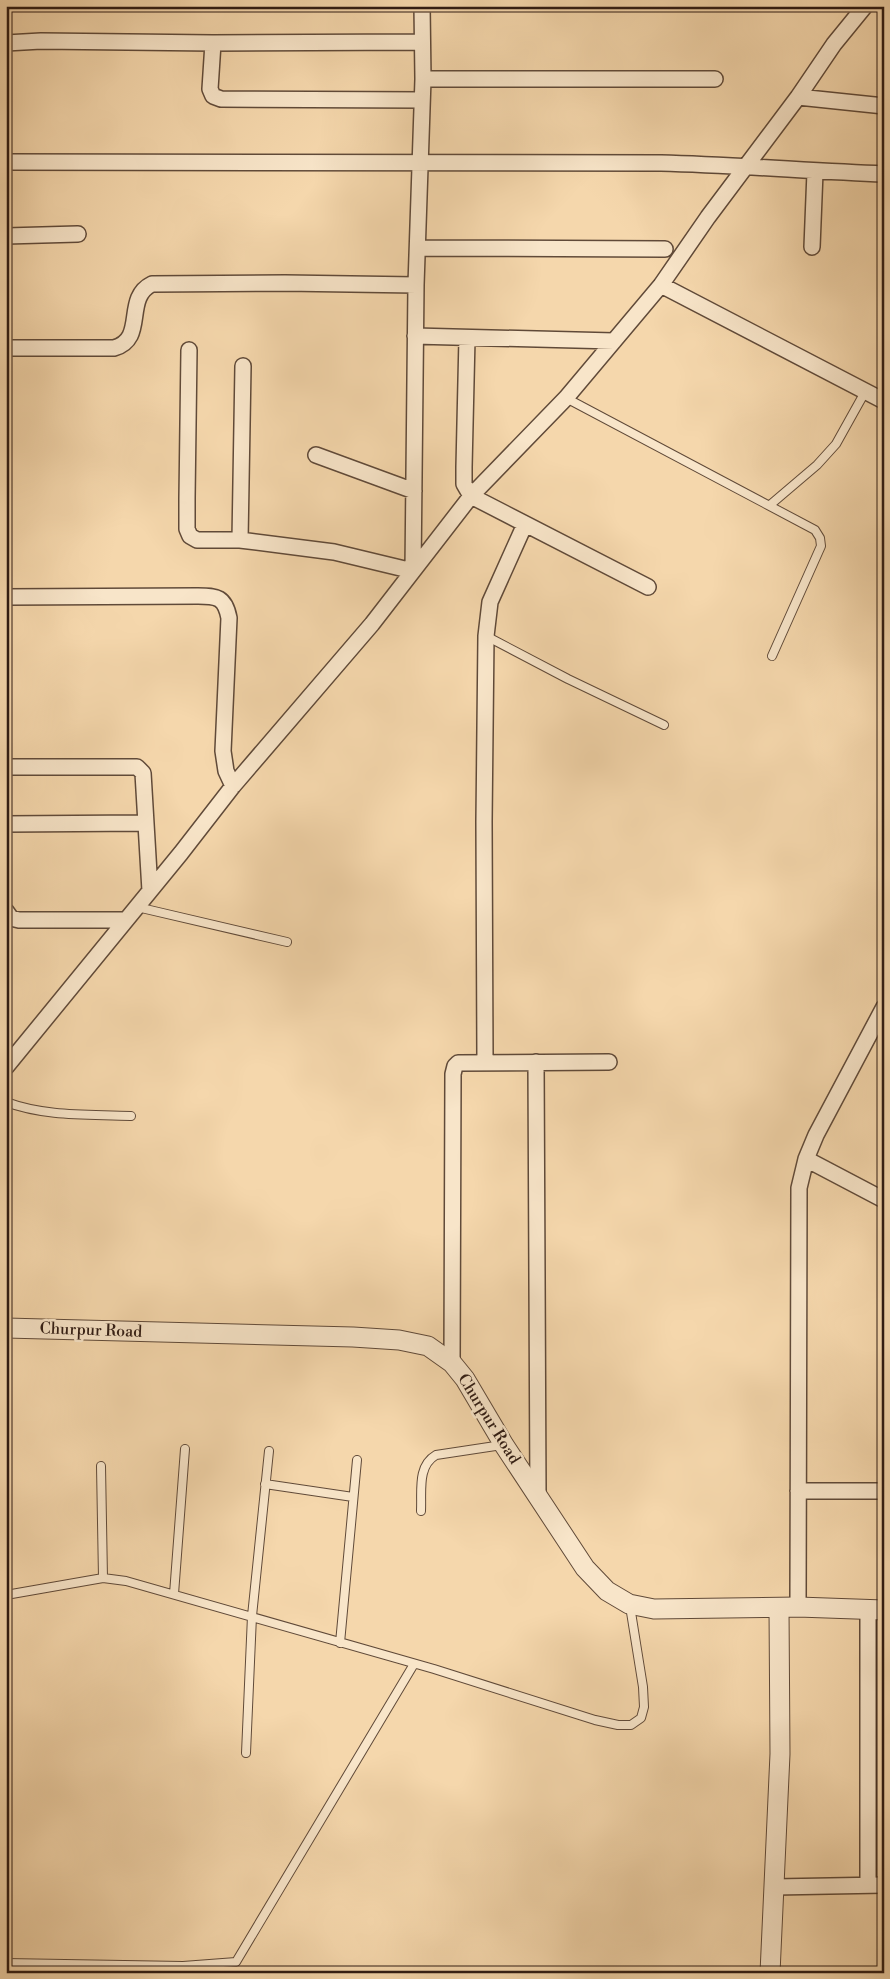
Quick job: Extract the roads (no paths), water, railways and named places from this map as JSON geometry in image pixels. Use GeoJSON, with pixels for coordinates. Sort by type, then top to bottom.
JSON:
{"type":"FeatureCollection","features":[{"type":"Feature","properties":{"kind":"street"},"geometry":{"type":"LineString","coordinates":[[413,571],[416,285],[423,79],[422,6]]}},
{"type":"Feature","properties":{"kind":"street"},"geometry":{"type":"LineString","coordinates":[[6,1067],[150,892],[233,786],[372,624],[472,496],[566,398],[661,284],[798,97],[834,44],[865,6]]}},
{"type":"Feature","properties":{"kind":"street"},"geometry":{"type":"LineString","coordinates":[[6,43],[41,41],[213,44],[422,42]]}},
{"type":"Feature","properties":{"kind":"street"},"geometry":{"type":"LineString","coordinates":[[213,44],[210,89],[214,96],[221,99],[422,100]]}},
{"type":"Feature","properties":{"kind":"street"},"geometry":{"type":"LineString","coordinates":[[423,79],[715,79]]}},
{"type":"Feature","properties":{"kind":"street"},"geometry":{"type":"LineString","coordinates":[[798,97],[884,106]]}},
{"type":"Feature","properties":{"kind":"street"},"geometry":{"type":"LineString","coordinates":[[6,162],[661,163],[884,174]]}},
{"type":"Feature","properties":{"kind":"street"},"geometry":{"type":"LineString","coordinates":[[812,248],[815,172]]}},
{"type":"Feature","properties":{"kind":"street"},"geometry":{"type":"LineString","coordinates":[[6,236],[78,234]]}},
{"type":"Feature","properties":{"kind":"street"},"geometry":{"type":"LineString","coordinates":[[418,248],[665,249]]}},
{"type":"Feature","properties":{"kind":"street"},"geometry":{"type":"LineString","coordinates":[[6,348],[114,348],[124,345],[130,338],[138,296],[144,288],[152,284],[285,283],[416,285]]}},
{"type":"Feature","properties":{"kind":"street"},"geometry":{"type":"LineString","coordinates":[[661,284],[884,401]]}},
{"type":"Feature","properties":{"kind":"street"},"geometry":{"type":"LineString","coordinates":[[415,336],[614,341]]}},
{"type":"Feature","properties":{"kind":"street"},"geometry":{"type":"LineString","coordinates":[[467,338],[464,484],[472,496],[648,587]]}},
{"type":"Feature","properties":{"kind":"street"},"geometry":{"type":"LineString","coordinates":[[189,350],[187,529],[190,536],[197,540],[240,540],[334,552],[382,562],[413,571]]}},
{"type":"Feature","properties":{"kind":"street"},"geometry":{"type":"LineString","coordinates":[[240,540],[243,366]]}},
{"type":"Feature","properties":{"kind":"street"},"geometry":{"type":"LineString","coordinates":[[316,455],[414,491]]}},
{"type":"Feature","properties":{"kind":"street"},"geometry":{"type":"LineString","coordinates":[[485,1061],[484,813],[486,636],[490,602],[526,524]]}},
{"type":"Feature","properties":{"kind":"street"},"geometry":{"type":"LineString","coordinates":[[6,597],[212,596],[221,599],[227,608],[229,618],[222,751],[226,771],[233,786]]}},
{"type":"Feature","properties":{"kind":"street"},"geometry":{"type":"LineString","coordinates":[[6,767],[137,767],[142,773],[150,892]]}},
{"type":"Feature","properties":{"kind":"street"},"geometry":{"type":"LineString","coordinates":[[6,824],[146,823]]}},
{"type":"Feature","properties":{"kind":"street"},"geometry":{"type":"LineString","coordinates":[[6,911],[11,918],[19,920],[126,920]]}},
{"type":"Feature","properties":{"kind":"street"},"geometry":{"type":"LineString","coordinates":[[798,1607],[799,1188],[806,1159],[816,1136],[877,1035],[884,1007]]}},
{"type":"Feature","properties":{"kind":"street"},"geometry":{"type":"LineString","coordinates":[[452,1363],[452,1074],[455,1066],[458,1063],[485,1061],[609,1062]]}},
{"type":"Feature","properties":{"kind":"street"},"geometry":{"type":"LineString","coordinates":[[536,1062],[538,1494]]}},
{"type":"Feature","properties":{"kind":"street"},"geometry":{"type":"LineString","coordinates":[[806,1159],[884,1200]]}},
{"type":"Feature","properties":{"kind":"street","name":"Churpur Road"},"geometry":{"type":"LineString","coordinates":[[6,1328],[398,1340],[428,1346],[452,1363],[465,1379],[504,1445],[585,1568],[607,1590],[629,1604],[654,1609],[798,1607],[876,1610]]}},
{"type":"Feature","properties":{"kind":"street"},"geometry":{"type":"LineString","coordinates":[[798,1491],[884,1491]]}},
{"type":"Feature","properties":{"kind":"street"},"geometry":{"type":"LineString","coordinates":[[770,1973],[780,1754],[779,1608]]}},
{"type":"Feature","properties":{"kind":"street"},"geometry":{"type":"LineString","coordinates":[[868,1885],[876,1610]]}},
{"type":"Feature","properties":{"kind":"street"},"geometry":{"type":"LineString","coordinates":[[775,1887],[884,1885]]}},
{"type":"Feature","properties":{"kind":"lane"},"geometry":{"type":"LineString","coordinates":[[770,505],[817,465],[836,444],[865,392]]}},
{"type":"Feature","properties":{"kind":"lane"},"geometry":{"type":"LineString","coordinates":[[566,398],[815,530],[820,538],[820,546],[772,656]]}},
{"type":"Feature","properties":{"kind":"lane"},"geometry":{"type":"LineString","coordinates":[[486,636],[568,679],[664,725]]}},
{"type":"Feature","properties":{"kind":"lane"},"geometry":{"type":"LineString","coordinates":[[137,907],[287,942]]}},
{"type":"Feature","properties":{"kind":"lane"},"geometry":{"type":"LineString","coordinates":[[6,1102],[21,1108],[46,1113],[132,1116]]}},
{"type":"Feature","properties":{"kind":"lane"},"geometry":{"type":"LineString","coordinates":[[421,1511],[422,1472],[427,1460],[436,1455],[504,1445]]}},
{"type":"Feature","properties":{"kind":"lane"},"geometry":{"type":"LineString","coordinates":[[174,1594],[185,1449]]}},
{"type":"Feature","properties":{"kind":"lane"},"geometry":{"type":"LineString","coordinates":[[246,1753],[252,1616],[269,1451]]}},
{"type":"Feature","properties":{"kind":"lane"},"geometry":{"type":"LineString","coordinates":[[340,1643],[357,1460]]}},
{"type":"Feature","properties":{"kind":"lane"},"geometry":{"type":"LineString","coordinates":[[101,1466],[103,1578]]}},
{"type":"Feature","properties":{"kind":"lane"},"geometry":{"type":"LineString","coordinates":[[265,1484],[353,1496]]}},
{"type":"Feature","properties":{"kind":"lane"},"geometry":{"type":"LineString","coordinates":[[6,1595],[83,1580],[103,1578],[126,1581],[252,1616],[595,1720],[618,1725],[631,1725],[641,1718],[644,1707],[643,1687],[629,1604]]}},
{"type":"Feature","properties":{"kind":"lane"},"geometry":{"type":"LineString","coordinates":[[6,1963],[182,1969],[236,1962],[414,1664]]}}]}
